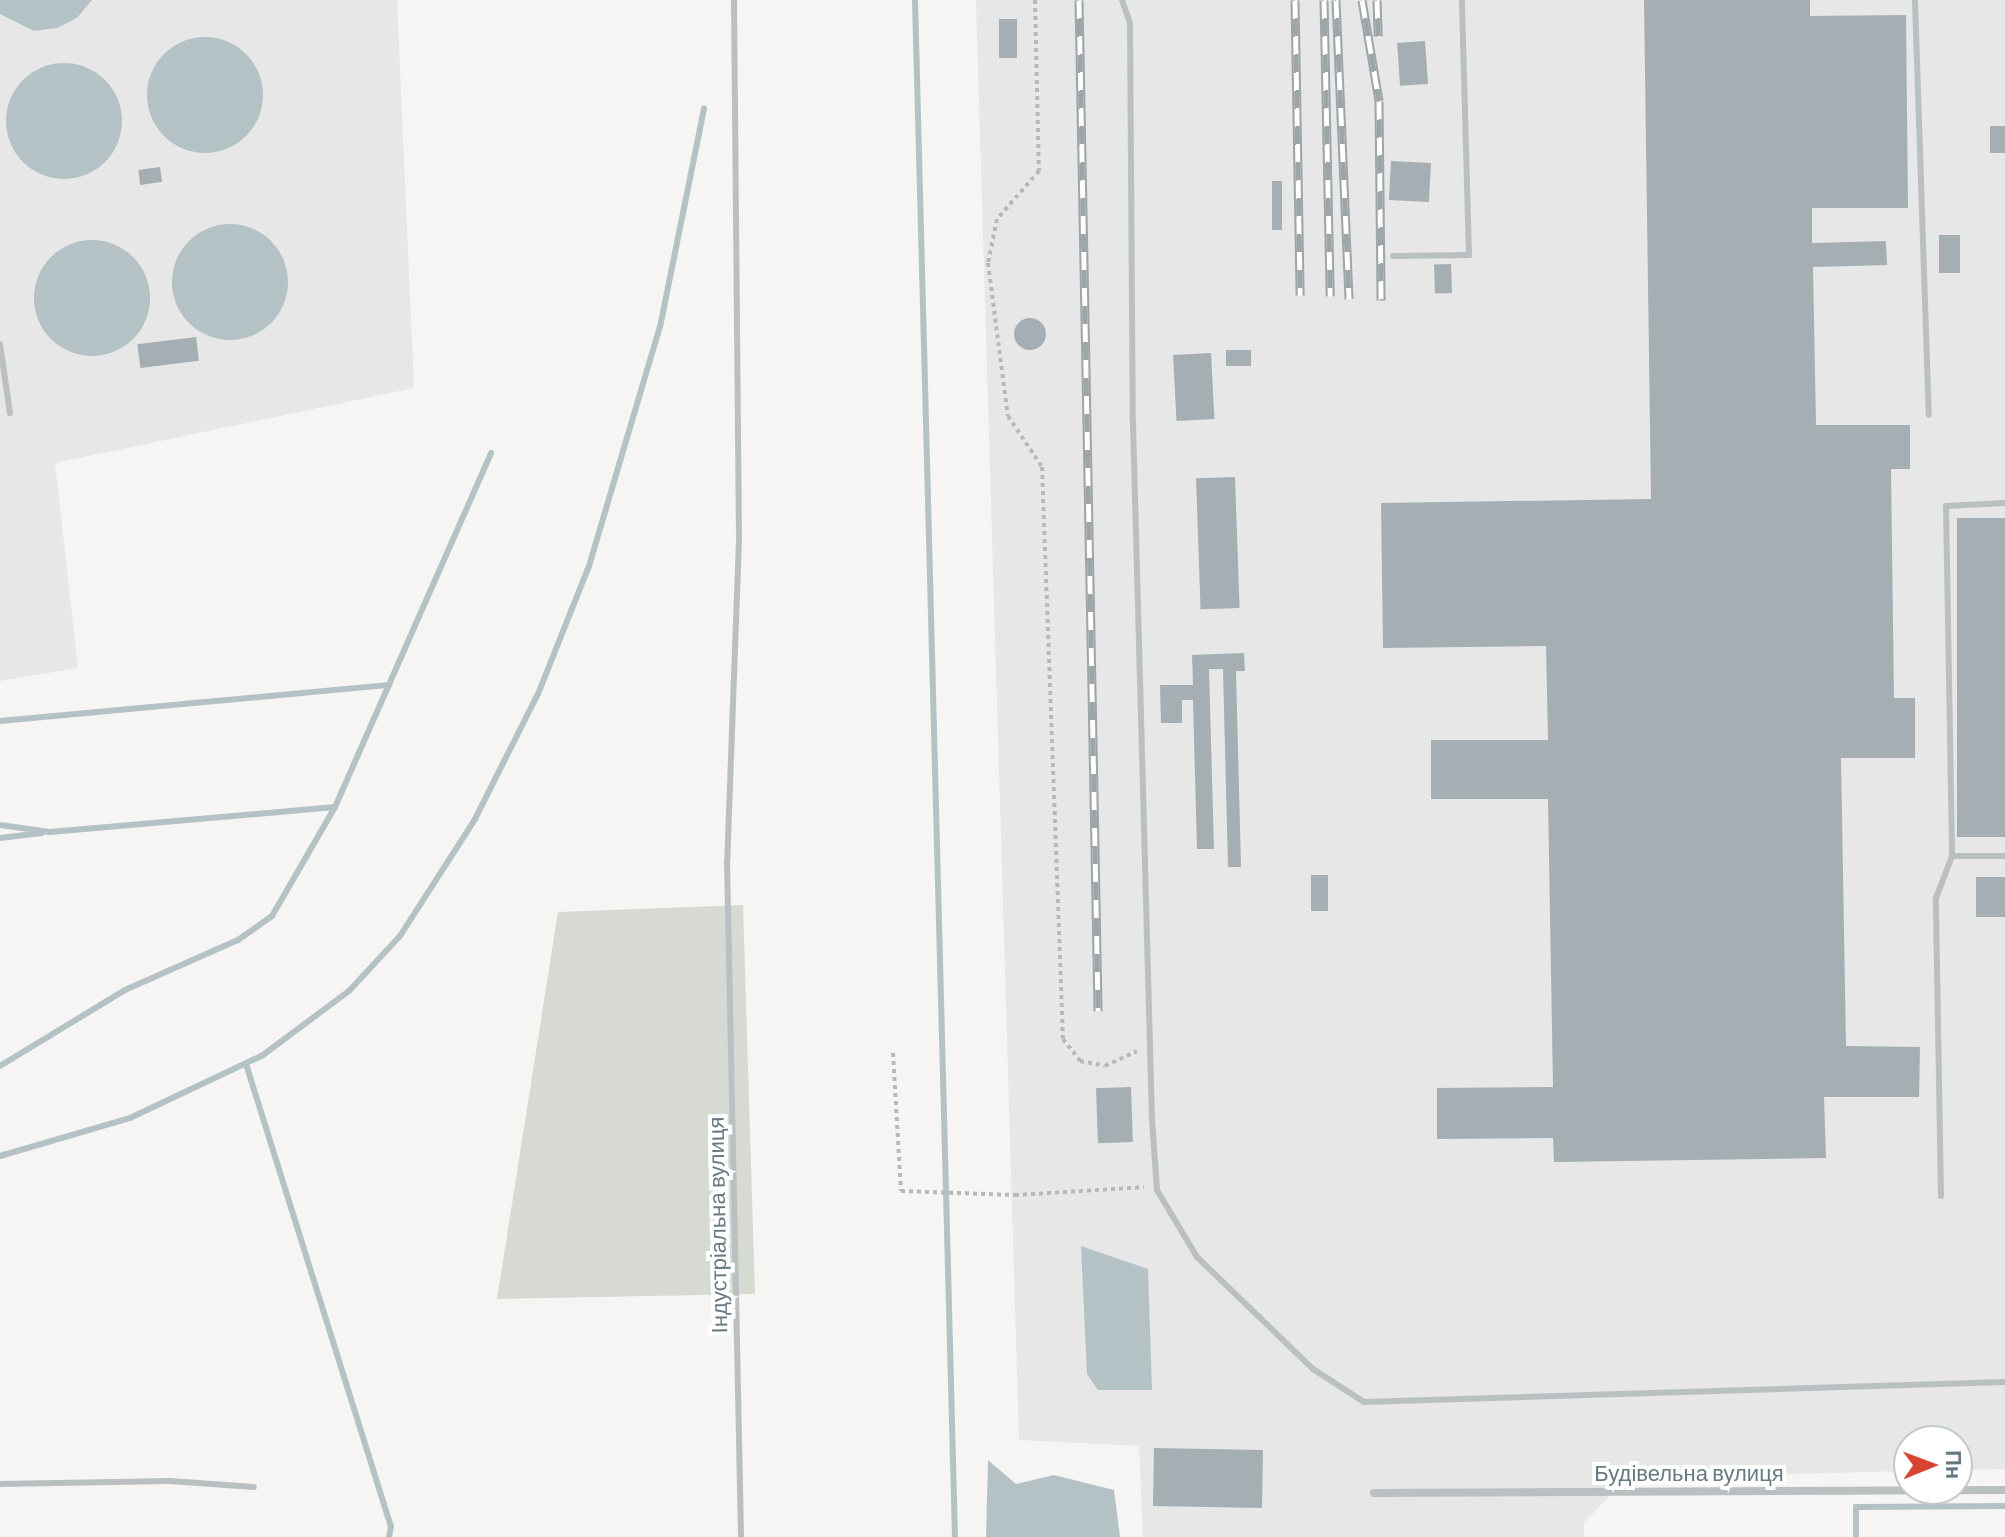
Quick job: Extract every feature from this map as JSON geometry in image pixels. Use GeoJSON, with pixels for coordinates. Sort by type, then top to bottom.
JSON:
{"type":"FeatureCollection","features":[{"type":"Feature","properties":{"kind":"street","name":"Будівельна вулиця"},"geometry":{"type":"LineString","coordinates":[[1374,1493],[2005,1490]]}},
{"type":"Feature","properties":{"kind":"lane","name":"Індустріальна вулиця"},"geometry":{"type":"LineString","coordinates":[[734,0],[739,540],[729,912],[741,1537]]}},
{"type":"Feature","properties":{"kind":"lane"},"geometry":{"type":"LineString","coordinates":[[1122,0],[1130,23],[1133,423],[1149,1044],[1157,1190],[1197,1257],[1313,1369],[1364,1402],[2005,1382]]}},
{"type":"Feature","properties":{"kind":"lane"},"geometry":{"type":"LineString","coordinates":[[1393,256],[1469,255],[1462,0]]}},
{"type":"Feature","properties":{"kind":"lane"},"geometry":{"type":"LineString","coordinates":[[1915,0],[1929,415]]}},
{"type":"Feature","properties":{"kind":"lane"},"geometry":{"type":"LineString","coordinates":[[0,344],[10,413]]}},
{"type":"Feature","properties":{"kind":"lane"},"geometry":{"type":"LineString","coordinates":[[1941,1196],[1936,898],[1952,856],[1946,506],[2005,503]]}},
{"type":"Feature","properties":{"kind":"lane"},"geometry":{"type":"LineString","coordinates":[[1952,856],[2005,856]]}},
{"type":"Feature","properties":{"kind":"lane"},"geometry":{"type":"LineString","coordinates":[[0,1484],[170,1481],[254,1487]]}},
{"type":"Feature","properties":{"kind":"path"},"geometry":{"type":"LineString","coordinates":[[1035,0],[1039,171],[997,219],[988,263],[1008,416],[1042,467],[1063,1039],[1080,1061],[1105,1066],[1149,1044]]}},
{"type":"Feature","properties":{"kind":"path"},"geometry":{"type":"LineString","coordinates":[[893,1053],[901,1191],[1015,1195],[1157,1190]]}},
{"type":"Feature","properties":{"kind":"shaded area"},"geometry":{"type":"Polygon","coordinates":[[[0,0],[397,0],[414,388],[55,463],[78,668],[0,681],[0,0]]]}},
{"type":"Feature","properties":{"kind":"shaded area"},"geometry":{"type":"Polygon","coordinates":[[[0,0],[92,0],[77,18],[57,28],[34,31],[0,14],[0,0]]]}},
{"type":"Feature","properties":{"kind":"shaded area"},"geometry":{"type":"Polygon","coordinates":[[[976,0],[2005,0],[2005,1469],[1973,1470],[1973,1425],[1893,1425],[1893,1471],[1626,1478],[1584,1523],[1584,1537],[1143,1537],[1139,1446],[1019,1440],[976,0]]]}},
{"type":"Feature","properties":{"kind":"shaded area"},"geometry":{"type":"Polygon","coordinates":[[[205,37],[227,42],[246,54],[258,73],[263,95],[258,117],[246,136],[227,148],[205,153],[183,148],[164,136],[152,117],[147,95],[152,73],[164,54],[183,42],[205,37]]]}},
{"type":"Feature","properties":{"kind":"shaded area"},"geometry":{"type":"Polygon","coordinates":[[[64,63],[86,68],[105,80],[117,99],[122,121],[117,143],[105,162],[86,174],[64,179],[42,174],[23,162],[11,143],[6,121],[11,99],[23,80],[42,68],[64,63]]]}},
{"type":"Feature","properties":{"kind":"shaded area"},"geometry":{"type":"Polygon","coordinates":[[[230,224],[252,229],[271,241],[283,260],[288,282],[283,304],[271,323],[252,335],[230,340],[208,335],[189,323],[177,304],[172,282],[177,260],[189,241],[208,229],[230,224]]]}},
{"type":"Feature","properties":{"kind":"shaded area"},"geometry":{"type":"Polygon","coordinates":[[[92,240],[114,245],[133,257],[145,276],[150,298],[145,320],[133,339],[114,351],[92,356],[70,351],[51,339],[39,320],[34,298],[39,276],[51,257],[70,245],[92,240]]]}},
{"type":"Feature","properties":{"kind":"shaded area"},"geometry":{"type":"Polygon","coordinates":[[[743,905],[755,1294],[497,1299],[558,912],[743,905]]]}},
{"type":"Feature","properties":{"kind":"shaded area"},"geometry":{"type":"Polygon","coordinates":[[[1081,1246],[1148,1269],[1152,1390],[1098,1390],[1087,1374],[1081,1246]]]}},
{"type":"Feature","properties":{"kind":"shaded area"},"geometry":{"type":"Polygon","coordinates":[[[988,1460],[1016,1484],[1054,1475],[1114,1490],[1120,1537],[986,1537],[988,1460]]]}},
{"type":"Feature","properties":{"kind":"building"},"geometry":{"type":"Polygon","coordinates":[[[1644,0],[1810,0],[1810,16],[1906,15],[1908,208],[1812,208],[1812,243],[1886,241],[1887,265],[1813,267],[1816,425],[1910,425],[1910,469],[1891,469],[1894,698],[1915,698],[1915,758],[1841,758],[1846,1046],[1920,1047],[1919,1097],[1824,1097],[1826,1158],[1554,1162],[1553,1138],[1437,1139],[1437,1088],[1553,1087],[1548,799],[1431,799],[1431,740],[1548,740],[1546,646],[1383,648],[1381,503],[1651,499],[1644,0]]]}},
{"type":"Feature","properties":{"kind":"building"},"geometry":{"type":"Polygon","coordinates":[[[999,19],[1017,19],[1017,58],[999,58],[999,19]]]}},
{"type":"Feature","properties":{"kind":"building"},"geometry":{"type":"Polygon","coordinates":[[[1425,41],[1428,84],[1400,86],[1397,43],[1425,41]]]}},
{"type":"Feature","properties":{"kind":"building"},"geometry":{"type":"Polygon","coordinates":[[[1990,126],[2005,126],[2005,153],[1990,153],[1990,126]]]}},
{"type":"Feature","properties":{"kind":"building"},"geometry":{"type":"Polygon","coordinates":[[[1391,161],[1431,163],[1429,202],[1389,200],[1391,161]]]}},
{"type":"Feature","properties":{"kind":"building"},"geometry":{"type":"Polygon","coordinates":[[[160,167],[162,182],[140,185],[138,170],[160,167]]]}},
{"type":"Feature","properties":{"kind":"building"},"geometry":{"type":"Polygon","coordinates":[[[1272,181],[1282,181],[1282,230],[1272,230],[1272,181]]]}},
{"type":"Feature","properties":{"kind":"building"},"geometry":{"type":"Polygon","coordinates":[[[1939,235],[1960,235],[1960,273],[1939,273],[1939,235]]]}},
{"type":"Feature","properties":{"kind":"building"},"geometry":{"type":"Polygon","coordinates":[[[1451,264],[1452,293],[1435,294],[1434,265],[1451,264]]]}},
{"type":"Feature","properties":{"kind":"building"},"geometry":{"type":"Polygon","coordinates":[[[1030,318],[1041,323],[1046,334],[1041,345],[1030,350],[1019,345],[1014,334],[1019,323],[1030,318]]]}},
{"type":"Feature","properties":{"kind":"building"},"geometry":{"type":"Polygon","coordinates":[[[196,337],[199,361],[140,368],[137,344],[196,337]]]}},
{"type":"Feature","properties":{"kind":"building"},"geometry":{"type":"Polygon","coordinates":[[[1226,350],[1251,350],[1251,366],[1226,366],[1226,350]]]}},
{"type":"Feature","properties":{"kind":"building"},"geometry":{"type":"Polygon","coordinates":[[[1211,353],[1214,419],[1177,421],[1173,355],[1211,353]]]}},
{"type":"Feature","properties":{"kind":"building"},"geometry":{"type":"Polygon","coordinates":[[[1235,477],[1240,608],[1201,609],[1196,478],[1235,477]]]}},
{"type":"Feature","properties":{"kind":"building"},"geometry":{"type":"Polygon","coordinates":[[[1957,518],[2005,518],[2005,837],[1957,837],[1957,518]]]}},
{"type":"Feature","properties":{"kind":"building"},"geometry":{"type":"Polygon","coordinates":[[[1244,653],[1245,671],[1236,671],[1241,867],[1228,867],[1223,669],[1209,669],[1214,849],[1197,849],[1193,700],[1182,700],[1182,723],[1161,723],[1160,685],[1193,685],[1192,655],[1244,653]]]}},
{"type":"Feature","properties":{"kind":"building"},"geometry":{"type":"Polygon","coordinates":[[[1311,875],[1328,875],[1328,911],[1311,911],[1311,875]]]}},
{"type":"Feature","properties":{"kind":"building"},"geometry":{"type":"Polygon","coordinates":[[[1976,877],[2005,877],[2005,917],[1976,917],[1976,877]]]}},
{"type":"Feature","properties":{"kind":"building"},"geometry":{"type":"Polygon","coordinates":[[[1131,1087],[1133,1142],[1098,1143],[1096,1088],[1131,1087]]]}},
{"type":"Feature","properties":{"kind":"building"},"geometry":{"type":"Polygon","coordinates":[[[1154,1448],[1263,1450],[1262,1508],[1153,1506],[1154,1448]]]}},
{"type":"Feature","properties":{"kind":"waterway"},"geometry":{"type":"LineString","coordinates":[[915,0],[955,1537]]}},
{"type":"Feature","properties":{"kind":"waterway"},"geometry":{"type":"LineString","coordinates":[[0,1156],[130,1118],[263,1055],[349,991],[400,936],[475,819],[538,694],[589,566],[660,327],[704,108]]}},
{"type":"Feature","properties":{"kind":"waterway"},"geometry":{"type":"LineString","coordinates":[[0,825],[50,832],[335,807],[491,453]]}},
{"type":"Feature","properties":{"kind":"waterway"},"geometry":{"type":"LineString","coordinates":[[0,721],[389,685]]}},
{"type":"Feature","properties":{"kind":"waterway"},"geometry":{"type":"LineString","coordinates":[[0,1066],[125,990],[238,940],[272,916],[335,807]]}},
{"type":"Feature","properties":{"kind":"waterway"},"geometry":{"type":"LineString","coordinates":[[0,838],[42,833]]}},
{"type":"Feature","properties":{"kind":"waterway"},"geometry":{"type":"LineString","coordinates":[[246,1064],[391,1526],[389,1537]]}},
{"type":"Feature","properties":{"kind":"waterway"},"geometry":{"type":"LineString","coordinates":[[1856,1537],[1856,1507],[2005,1506]]}},
{"type":"Feature","properties":{"kind":"railway"},"geometry":{"type":"LineString","coordinates":[[1079,0],[1098,1011]]}},
{"type":"Feature","properties":{"kind":"railway"},"geometry":{"type":"LineString","coordinates":[[1295,0],[1300,295]]}},
{"type":"Feature","properties":{"kind":"railway"},"geometry":{"type":"LineString","coordinates":[[1324,0],[1330,296]]}},
{"type":"Feature","properties":{"kind":"railway"},"geometry":{"type":"LineString","coordinates":[[1336,0],[1349,299]]}},
{"type":"Feature","properties":{"kind":"railway"},"geometry":{"type":"LineString","coordinates":[[1362,0],[1379,101],[1381,300]]}},
{"type":"Feature","properties":{"kind":"railway"},"geometry":{"type":"LineString","coordinates":[[1377,0],[1378,36]]}}]}
